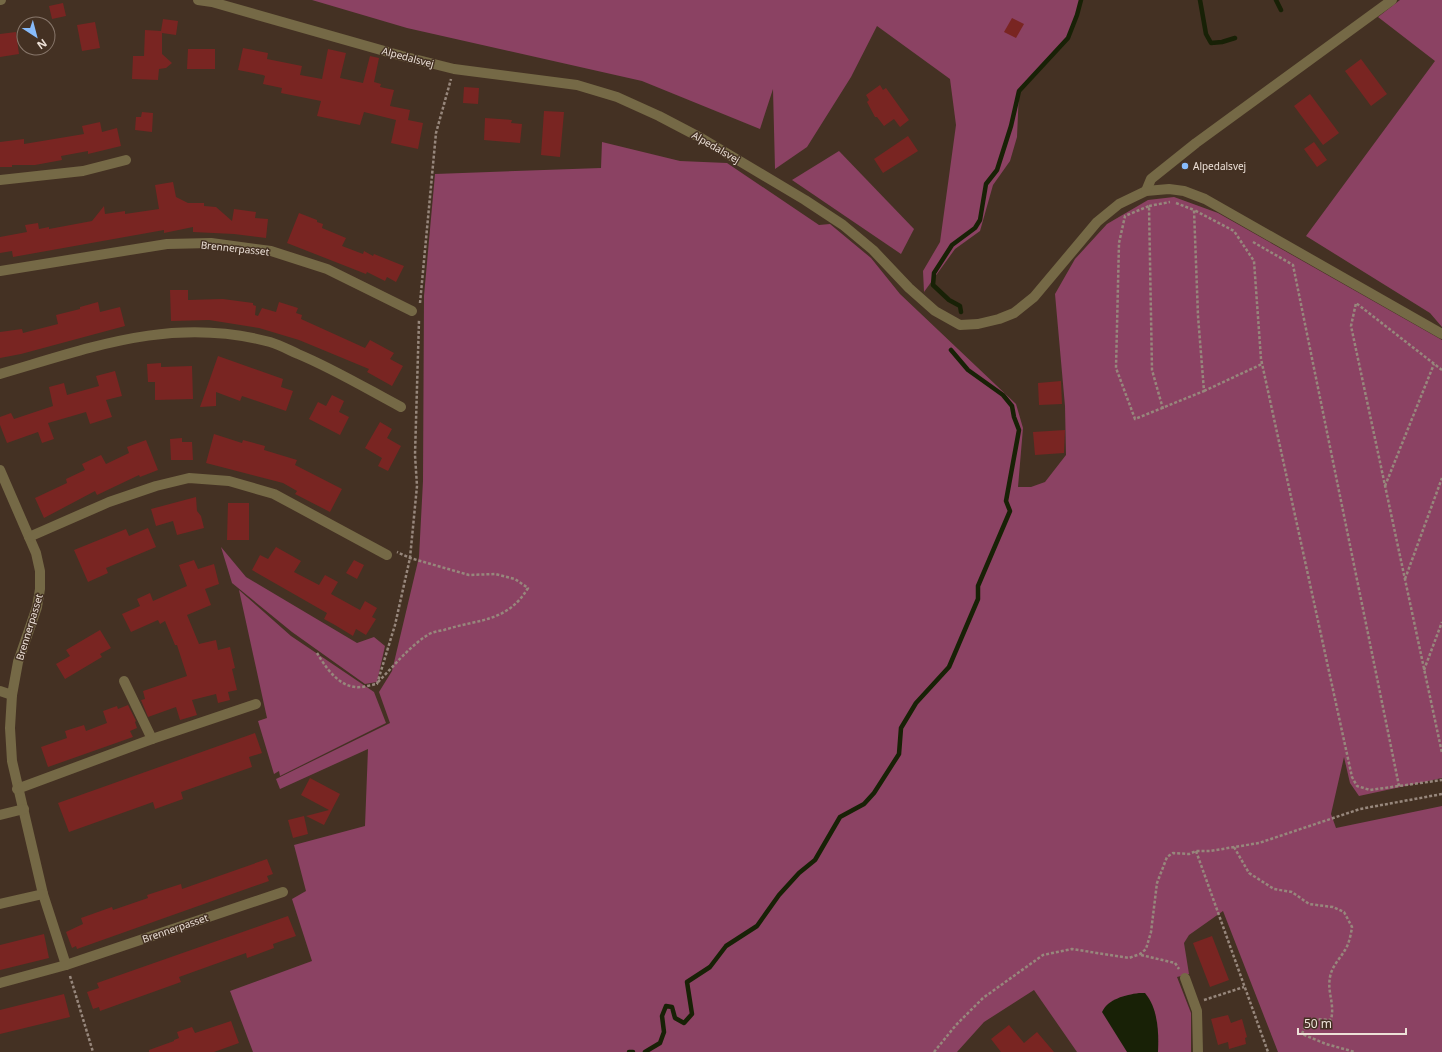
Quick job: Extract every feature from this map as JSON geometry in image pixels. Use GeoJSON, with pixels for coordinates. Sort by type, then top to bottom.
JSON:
{"type":"FeatureCollection","features":[{"type":"Feature","properties":{"kind":"street","name":"Alpedalsvej"},"geometry":{"type":"LineString","coordinates":[[198,0],[212,2],[402,56],[454,69],[577,85],[617,97],[659,116],[701,138],[805,200],[843,225],[873,250],[909,288],[935,311],[960,325],[978,324],[1014,313],[1034,297],[1097,222],[1119,204],[1146,191],[1169,189],[1184,191],[1205,199],[1442,334]]}},
{"type":"Feature","properties":{"kind":"street"},"geometry":{"type":"LineString","coordinates":[[1146,191],[1151,179],[1196,142],[1392,0]]}},
{"type":"Feature","properties":{"kind":"street"},"geometry":{"type":"LineString","coordinates":[[0,180],[83,171],[126,160]]}},
{"type":"Feature","properties":{"kind":"street","name":"Brennerpasset"},"geometry":{"type":"LineString","coordinates":[[0,271],[167,244],[211,243],[271,251],[327,269],[416,308]]}},
{"type":"Feature","properties":{"kind":"street"},"geometry":{"type":"LineString","coordinates":[[0,374],[108,342],[160,333],[202,331],[271,342],[312,360],[401,407]]}},
{"type":"Feature","properties":{"kind":"street","name":"Brennerpasset"},"geometry":{"type":"LineString","coordinates":[[1,475],[29,537],[39,565],[40,589],[37,607],[18,662],[12,695],[10,728],[12,761],[17,789],[24,810],[43,894],[66,965]]}},
{"type":"Feature","properties":{"kind":"street"},"geometry":{"type":"LineString","coordinates":[[29,537],[109,502],[156,486],[189,478],[229,481],[274,494],[387,555]]}},
{"type":"Feature","properties":{"kind":"street"},"geometry":{"type":"LineString","coordinates":[[124,681],[152,739]]}},
{"type":"Feature","properties":{"kind":"street"},"geometry":{"type":"LineString","coordinates":[[0,691],[12,695]]}},
{"type":"Feature","properties":{"kind":"street"},"geometry":{"type":"LineString","coordinates":[[17,789],[152,739],[256,704]]}},
{"type":"Feature","properties":{"kind":"street"},"geometry":{"type":"LineString","coordinates":[[0,815],[24,810]]}},
{"type":"Feature","properties":{"kind":"street","name":"Brennerpasset"},"geometry":{"type":"LineString","coordinates":[[0,982],[66,965],[283,892]]}},
{"type":"Feature","properties":{"kind":"street"},"geometry":{"type":"LineString","coordinates":[[0,904],[43,894]]}},
{"type":"Feature","properties":{"kind":"street"},"geometry":{"type":"LineString","coordinates":[[1185,978],[1197,1011],[1198,1052]]}},
{"type":"Feature","properties":{"kind":"path"},"geometry":{"type":"LineString","coordinates":[[416,308],[436,133],[454,69]]}},
{"type":"Feature","properties":{"kind":"path"},"geometry":{"type":"LineString","coordinates":[[1241,235],[1194,210],[1173,202],[1149,206],[1125,216],[1118,243],[1116,368],[1135,419],[1204,392],[1262,364]]}},
{"type":"Feature","properties":{"kind":"path"},"geometry":{"type":"LineString","coordinates":[[1149,206],[1152,370],[1163,409]]}},
{"type":"Feature","properties":{"kind":"path"},"geometry":{"type":"LineString","coordinates":[[1194,210],[1198,316],[1204,392]]}},
{"type":"Feature","properties":{"kind":"path"},"geometry":{"type":"LineString","coordinates":[[1234,231],[1254,261],[1262,364],[1352,777],[1357,786],[1370,790],[1442,780]]}},
{"type":"Feature","properties":{"kind":"path"},"geometry":{"type":"LineString","coordinates":[[1247,239],[1293,265],[1399,786]]}},
{"type":"Feature","properties":{"kind":"path"},"geometry":{"type":"LineString","coordinates":[[1442,370],[1356,303],[1351,326],[1442,753]]}},
{"type":"Feature","properties":{"kind":"path"},"geometry":{"type":"LineString","coordinates":[[377,684],[395,626],[410,558],[417,486],[415,455],[419,319]]}},
{"type":"Feature","properties":{"kind":"path"},"geometry":{"type":"LineString","coordinates":[[1385,487],[1434,364]]}},
{"type":"Feature","properties":{"kind":"path"},"geometry":{"type":"LineString","coordinates":[[1405,580],[1442,478]]}},
{"type":"Feature","properties":{"kind":"path"},"geometry":{"type":"LineString","coordinates":[[316,653],[328,672],[346,684],[355,687],[377,684],[405,654],[427,635],[453,627],[491,619],[520,601],[528,588],[515,579],[495,574],[469,575],[410,558]]}},
{"type":"Feature","properties":{"kind":"path"},"geometry":{"type":"LineString","coordinates":[[1424,671],[1442,622]]}},
{"type":"Feature","properties":{"kind":"path"},"geometry":{"type":"LineString","coordinates":[[934,1052],[956,1025],[983,998],[1043,955],[1072,950],[1129,958],[1140,954],[1146,949],[1151,932],[1157,883],[1167,857],[1173,853],[1188,854],[1196,851],[1234,847],[1259,842],[1360,809],[1442,794]]}},
{"type":"Feature","properties":{"kind":"path"},"geometry":{"type":"LineString","coordinates":[[1234,847],[1249,874],[1274,889],[1292,892],[1309,904],[1332,907],[1344,912],[1352,927],[1346,949],[1334,965],[1330,978],[1330,991],[1334,1009],[1331,1020],[1314,1020],[1306,1023],[1302,1034],[1326,1044],[1355,1052]]}},
{"type":"Feature","properties":{"kind":"path"},"geometry":{"type":"LineString","coordinates":[[1196,851],[1268,1052]]}},
{"type":"Feature","properties":{"kind":"path"},"geometry":{"type":"LineString","coordinates":[[1140,954],[1175,963],[1185,978]]}},
{"type":"Feature","properties":{"kind":"path"},"geometry":{"type":"LineString","coordinates":[[66,965],[94,1052]]}},
{"type":"Feature","properties":{"kind":"path"},"geometry":{"type":"LineString","coordinates":[[1194,1003],[1244,987]]}},
{"type":"Feature","properties":{"kind":"shaded area"},"geometry":{"type":"Polygon","coordinates":[[[312,0],[1081,0],[1068,38],[1019,91],[1017,137],[1010,161],[993,185],[980,231],[955,249],[924,292],[923,271],[940,242],[956,125],[950,79],[877,26],[851,77],[807,147],[775,169],[773,89],[760,129],[642,81],[407,28],[312,0]]]}},
{"type":"Feature","properties":{"kind":"shaded area"},"geometry":{"type":"Polygon","coordinates":[[[1400,0],[1442,0],[1442,327],[1430,313],[1306,236],[1435,61],[1378,17],[1400,0]]]}},
{"type":"Feature","properties":{"kind":"shaded area"},"geometry":{"type":"Polygon","coordinates":[[[602,142],[680,161],[727,163],[819,225],[830,224],[871,258],[900,294],[1016,404],[1023,428],[1018,487],[1031,487],[1045,482],[1066,455],[1065,406],[1055,294],[1075,259],[1107,224],[1148,200],[1174,197],[1218,213],[1442,340],[1442,778],[1359,796],[1350,783],[1344,757],[1331,814],[1336,828],[1442,806],[1442,1052],[1278,1052],[1223,911],[1189,935],[1184,943],[1189,974],[1177,977],[1191,1013],[1191,1052],[1077,1052],[1034,990],[984,1022],[957,1052],[253,1052],[230,991],[312,961],[292,899],[306,891],[294,845],[365,826],[368,749],[280,789],[276,779],[390,723],[379,692],[392,671],[419,557],[423,481],[424,296],[435,174],[601,168],[602,142]]]}},
{"type":"Feature","properties":{"kind":"shaded area"},"geometry":{"type":"Polygon","coordinates":[[[839,151],[914,229],[901,254],[792,180],[839,151]]]}},
{"type":"Feature","properties":{"kind":"shaded area"},"geometry":{"type":"Polygon","coordinates":[[[221,547],[246,577],[357,643],[374,637],[385,646],[377,682],[365,684],[292,632],[232,583],[221,547]]]}},
{"type":"Feature","properties":{"kind":"shaded area"},"geometry":{"type":"Polygon","coordinates":[[[239,590],[291,636],[374,692],[386,723],[280,776],[279,771],[274,774],[258,721],[267,718],[239,590]]]}},
{"type":"Feature","properties":{"kind":"shaded area"},"geometry":{"type":"Polygon","coordinates":[[[1145,993],[1153,1006],[1158,1029],[1158,1052],[1127,1052],[1102,1012],[1108,1004],[1118,998],[1145,993]]]}},
{"type":"Feature","properties":{"kind":"building"},"geometry":{"type":"Polygon","coordinates":[[[63,3],[66,16],[56,18],[56,16],[51,16],[49,6],[63,3]]]}},
{"type":"Feature","properties":{"kind":"building"},"geometry":{"type":"Polygon","coordinates":[[[1012,18],[1024,24],[1016,38],[1004,32],[1012,18]]]}},
{"type":"Feature","properties":{"kind":"building"},"geometry":{"type":"Polygon","coordinates":[[[163,19],[178,21],[176,35],[162,33],[162,54],[172,63],[166,68],[159,69],[158,80],[132,79],[133,56],[144,56],[145,30],[161,31],[163,19]]]}},
{"type":"Feature","properties":{"kind":"building"},"geometry":{"type":"Polygon","coordinates":[[[95,22],[100,48],[82,51],[77,25],[95,22]]]}},
{"type":"Feature","properties":{"kind":"building"},"geometry":{"type":"Polygon","coordinates":[[[16,32],[16,54],[0,57],[0,34],[16,32]]]}},
{"type":"Feature","properties":{"kind":"building"},"geometry":{"type":"Polygon","coordinates":[[[243,48],[268,53],[267,59],[302,66],[300,75],[322,79],[328,49],[346,53],[340,78],[363,83],[370,56],[379,58],[374,82],[381,84],[380,87],[394,90],[390,106],[410,110],[408,120],[423,123],[418,149],[391,143],[396,120],[364,112],[360,125],[317,116],[321,101],[281,93],[282,88],[263,84],[265,76],[238,70],[243,48]]]}},
{"type":"Feature","properties":{"kind":"building"},"geometry":{"type":"Polygon","coordinates":[[[188,49],[215,49],[215,69],[187,69],[188,49]]]}},
{"type":"Feature","properties":{"kind":"building"},"geometry":{"type":"Polygon","coordinates":[[[1361,59],[1387,94],[1371,106],[1345,71],[1361,59]]]}},
{"type":"Feature","properties":{"kind":"building"},"geometry":{"type":"Polygon","coordinates":[[[880,85],[883,90],[886,88],[909,120],[900,127],[894,119],[884,126],[877,117],[875,117],[867,102],[869,100],[866,95],[880,85]]]}},
{"type":"Feature","properties":{"kind":"building"},"geometry":{"type":"Polygon","coordinates":[[[464,87],[479,88],[478,104],[463,103],[464,87]]]}},
{"type":"Feature","properties":{"kind":"building"},"geometry":{"type":"Polygon","coordinates":[[[1310,94],[1339,133],[1323,145],[1294,106],[1310,94]]]}},
{"type":"Feature","properties":{"kind":"building"},"geometry":{"type":"Polygon","coordinates":[[[544,111],[564,112],[560,157],[541,155],[544,111]]]}},
{"type":"Feature","properties":{"kind":"building"},"geometry":{"type":"Polygon","coordinates":[[[142,112],[153,113],[152,132],[135,130],[136,117],[141,117],[142,112]]]}},
{"type":"Feature","properties":{"kind":"building"},"geometry":{"type":"Polygon","coordinates":[[[485,118],[512,120],[511,123],[522,124],[520,143],[484,140],[485,118]]]}},
{"type":"Feature","properties":{"kind":"building"},"geometry":{"type":"Polygon","coordinates":[[[100,122],[102,132],[117,128],[121,146],[88,154],[88,151],[61,156],[62,160],[35,165],[12,165],[12,167],[0,167],[0,142],[24,139],[24,144],[84,134],[82,126],[100,122]]]}},
{"type":"Feature","properties":{"kind":"building"},"geometry":{"type":"Polygon","coordinates":[[[908,136],[918,151],[883,173],[874,159],[908,136]]]}},
{"type":"Feature","properties":{"kind":"building"},"geometry":{"type":"Polygon","coordinates":[[[1314,142],[1327,160],[1317,167],[1304,149],[1314,142]]]}},
{"type":"Feature","properties":{"kind":"building"},"geometry":{"type":"Polygon","coordinates":[[[173,182],[176,197],[188,203],[204,203],[204,206],[216,207],[232,221],[234,209],[256,212],[255,218],[268,219],[266,238],[234,234],[193,232],[193,227],[164,233],[164,230],[13,257],[12,251],[0,253],[0,237],[27,232],[25,225],[38,223],[39,229],[49,227],[49,229],[92,221],[104,206],[105,214],[125,211],[125,214],[159,209],[155,185],[173,182]]]}},
{"type":"Feature","properties":{"kind":"building"},"geometry":{"type":"Polygon","coordinates":[[[299,213],[317,220],[317,222],[323,224],[322,228],[346,238],[342,246],[363,254],[364,251],[373,256],[374,254],[404,266],[396,282],[387,277],[385,281],[367,272],[366,274],[287,243],[299,213]]]}},
{"type":"Feature","properties":{"kind":"building"},"geometry":{"type":"Polygon","coordinates":[[[170,290],[188,290],[188,300],[223,299],[253,303],[253,305],[256,306],[255,315],[258,316],[262,308],[276,312],[279,302],[298,308],[296,313],[302,315],[301,319],[365,348],[370,340],[394,353],[390,359],[403,366],[392,386],[367,372],[369,369],[299,340],[259,328],[209,320],[171,321],[170,290]]]}},
{"type":"Feature","properties":{"kind":"building"},"geometry":{"type":"Polygon","coordinates":[[[98,302],[100,312],[120,307],[125,326],[21,354],[0,358],[0,332],[22,329],[23,333],[58,324],[56,315],[80,309],[80,307],[98,302]]]}},
{"type":"Feature","properties":{"kind":"building"},"geometry":{"type":"Polygon","coordinates":[[[218,356],[283,379],[281,387],[293,391],[286,411],[242,396],[240,401],[216,392],[216,406],[200,407],[218,356]]]}},
{"type":"Feature","properties":{"kind":"building"},"geometry":{"type":"Polygon","coordinates":[[[161,363],[161,367],[192,366],[193,399],[155,400],[155,382],[148,382],[147,364],[161,363]]]}},
{"type":"Feature","properties":{"kind":"building"},"geometry":{"type":"Polygon","coordinates":[[[115,371],[122,396],[106,400],[112,417],[90,424],[86,412],[48,423],[54,439],[42,443],[38,432],[7,443],[0,425],[0,417],[11,413],[14,419],[53,406],[49,387],[64,383],[67,395],[99,386],[96,376],[115,371]]]}},
{"type":"Feature","properties":{"kind":"building"},"geometry":{"type":"Polygon","coordinates":[[[1061,381],[1062,404],[1039,405],[1038,383],[1061,381]]]}},
{"type":"Feature","properties":{"kind":"building"},"geometry":{"type":"Polygon","coordinates":[[[332,395],[344,401],[339,412],[349,417],[340,435],[309,419],[318,402],[326,406],[332,395]]]}},
{"type":"Feature","properties":{"kind":"building"},"geometry":{"type":"Polygon","coordinates":[[[380,422],[392,429],[387,438],[401,446],[388,471],[378,466],[382,458],[365,448],[380,422]]]}},
{"type":"Feature","properties":{"kind":"building"},"geometry":{"type":"Polygon","coordinates":[[[1065,430],[1064,453],[1035,455],[1033,432],[1065,430]]]}},
{"type":"Feature","properties":{"kind":"building"},"geometry":{"type":"Polygon","coordinates":[[[214,434],[242,443],[243,440],[265,446],[264,450],[297,460],[295,465],[342,489],[330,512],[295,494],[297,491],[283,483],[206,463],[214,434]]]}},
{"type":"Feature","properties":{"kind":"building"},"geometry":{"type":"Polygon","coordinates":[[[182,438],[182,442],[192,442],[193,460],[171,460],[170,439],[182,438]]]}},
{"type":"Feature","properties":{"kind":"building"},"geometry":{"type":"Polygon","coordinates":[[[146,440],[158,470],[140,477],[139,475],[97,495],[95,491],[44,518],[35,498],[67,483],[66,479],[85,470],[82,464],[101,455],[106,464],[129,453],[127,447],[146,440]]]}},
{"type":"Feature","properties":{"kind":"building"},"geometry":{"type":"Polygon","coordinates":[[[196,497],[197,511],[201,516],[204,528],[177,535],[173,521],[156,526],[151,509],[196,497]]]}},
{"type":"Feature","properties":{"kind":"building"},"geometry":{"type":"Polygon","coordinates":[[[228,503],[249,503],[249,540],[227,540],[228,503]]]}},
{"type":"Feature","properties":{"kind":"building"},"geometry":{"type":"Polygon","coordinates":[[[148,528],[156,547],[106,568],[108,573],[88,582],[74,550],[126,529],[129,536],[148,528]]]}},
{"type":"Feature","properties":{"kind":"building"},"geometry":{"type":"Polygon","coordinates":[[[276,547],[301,561],[294,572],[319,585],[325,575],[338,582],[331,594],[360,610],[365,601],[377,608],[372,617],[376,619],[366,635],[356,629],[353,636],[324,619],[327,613],[252,570],[260,555],[268,559],[276,547]]]}},
{"type":"Feature","properties":{"kind":"building"},"geometry":{"type":"Polygon","coordinates":[[[194,560],[198,569],[214,564],[219,584],[205,589],[211,605],[187,615],[199,644],[216,640],[218,650],[230,647],[235,668],[232,669],[237,690],[228,692],[230,700],[218,703],[216,694],[192,700],[197,715],[180,720],[176,707],[148,717],[141,700],[145,699],[143,691],[187,676],[177,645],[175,645],[165,621],[160,624],[158,620],[131,632],[122,614],[140,606],[137,599],[150,593],[153,601],[187,586],[179,565],[194,560]]]}},
{"type":"Feature","properties":{"kind":"building"},"geometry":{"type":"Polygon","coordinates":[[[354,560],[364,565],[357,579],[346,573],[354,560]]]}},
{"type":"Feature","properties":{"kind":"building"},"geometry":{"type":"Polygon","coordinates":[[[100,630],[111,648],[100,654],[102,657],[65,679],[56,664],[70,656],[66,650],[100,630]]]}},
{"type":"Feature","properties":{"kind":"building"},"geometry":{"type":"Polygon","coordinates":[[[128,705],[136,721],[137,728],[130,731],[133,737],[48,767],[41,747],[67,738],[65,731],[84,725],[86,731],[107,723],[103,711],[117,706],[118,709],[128,705]]]}},
{"type":"Feature","properties":{"kind":"building"},"geometry":{"type":"Polygon","coordinates":[[[255,733],[262,753],[249,757],[252,767],[181,792],[183,799],[155,809],[153,802],[69,832],[58,803],[255,733]]]}},
{"type":"Feature","properties":{"kind":"building"},"geometry":{"type":"Polygon","coordinates":[[[310,778],[340,794],[324,825],[306,816],[329,810],[301,795],[310,778]]]}},
{"type":"Feature","properties":{"kind":"building"},"geometry":{"type":"Polygon","coordinates":[[[304,816],[308,834],[293,838],[288,820],[304,816]]]}},
{"type":"Feature","properties":{"kind":"building"},"geometry":{"type":"Polygon","coordinates":[[[267,859],[273,874],[267,876],[269,881],[77,949],[76,946],[72,948],[66,932],[83,924],[81,918],[112,907],[113,910],[148,898],[147,895],[181,884],[182,889],[267,859]]]}},
{"type":"Feature","properties":{"kind":"building"},"geometry":{"type":"Polygon","coordinates":[[[288,916],[296,936],[273,944],[274,948],[247,958],[246,953],[179,977],[181,982],[100,1011],[99,1007],[93,1009],[87,992],[99,988],[97,983],[288,916]]]}},
{"type":"Feature","properties":{"kind":"building"},"geometry":{"type":"Polygon","coordinates":[[[44,934],[49,958],[0,970],[0,945],[44,934]]]}},
{"type":"Feature","properties":{"kind":"building"},"geometry":{"type":"Polygon","coordinates":[[[1212,936],[1229,980],[1210,987],[1193,943],[1212,936]]]}},
{"type":"Feature","properties":{"kind":"building"},"geometry":{"type":"Polygon","coordinates":[[[64,994],[70,1017],[0,1034],[0,1010],[64,994]]]}},
{"type":"Feature","properties":{"kind":"building"},"geometry":{"type":"Polygon","coordinates":[[[1228,1015],[1231,1023],[1242,1019],[1247,1037],[1245,1038],[1246,1044],[1229,1049],[1228,1042],[1218,1045],[1211,1019],[1228,1015]]]}},
{"type":"Feature","properties":{"kind":"building"},"geometry":{"type":"Polygon","coordinates":[[[231,1021],[239,1043],[214,1052],[149,1052],[149,1050],[179,1038],[177,1032],[192,1027],[195,1033],[231,1021]]]}},
{"type":"Feature","properties":{"kind":"building"},"geometry":{"type":"Polygon","coordinates":[[[1009,1025],[1024,1043],[1037,1032],[1054,1052],[1001,1052],[991,1039],[1009,1025]]]}},
{"type":"Feature","properties":{"kind":"waterway"},"geometry":{"type":"LineString","coordinates":[[961,312],[960,306],[949,300],[933,285],[934,273],[952,245],[975,228],[980,220],[986,184],[997,170],[1011,126],[1019,91],[1068,38],[1081,0]]}},
{"type":"Feature","properties":{"kind":"waterway"},"geometry":{"type":"LineString","coordinates":[[1200,0],[1206,34],[1211,43],[1222,42],[1235,38]]}},
{"type":"Feature","properties":{"kind":"waterway"},"geometry":{"type":"LineString","coordinates":[[1276,0],[1281,10]]}},
{"type":"Feature","properties":{"kind":"waterway"},"geometry":{"type":"LineString","coordinates":[[645,1052],[660,1043],[664,1032],[662,1016],[666,1006],[672,1007],[675,1018],[684,1023],[692,1014],[687,982],[710,967],[726,946],[757,926],[779,895],[799,873],[815,860],[840,817],[864,804],[874,793],[899,754],[901,728],[916,703],[949,667],[978,599],[978,586],[1010,511],[1006,501],[1019,430],[1012,406],[1003,395],[968,370],[951,350]]}},
{"type":"Feature","properties":{"kind":"place","name":"Alpedalsvej"},"geometry":{"type":"Point","coordinates":[1185,166]}}]}
